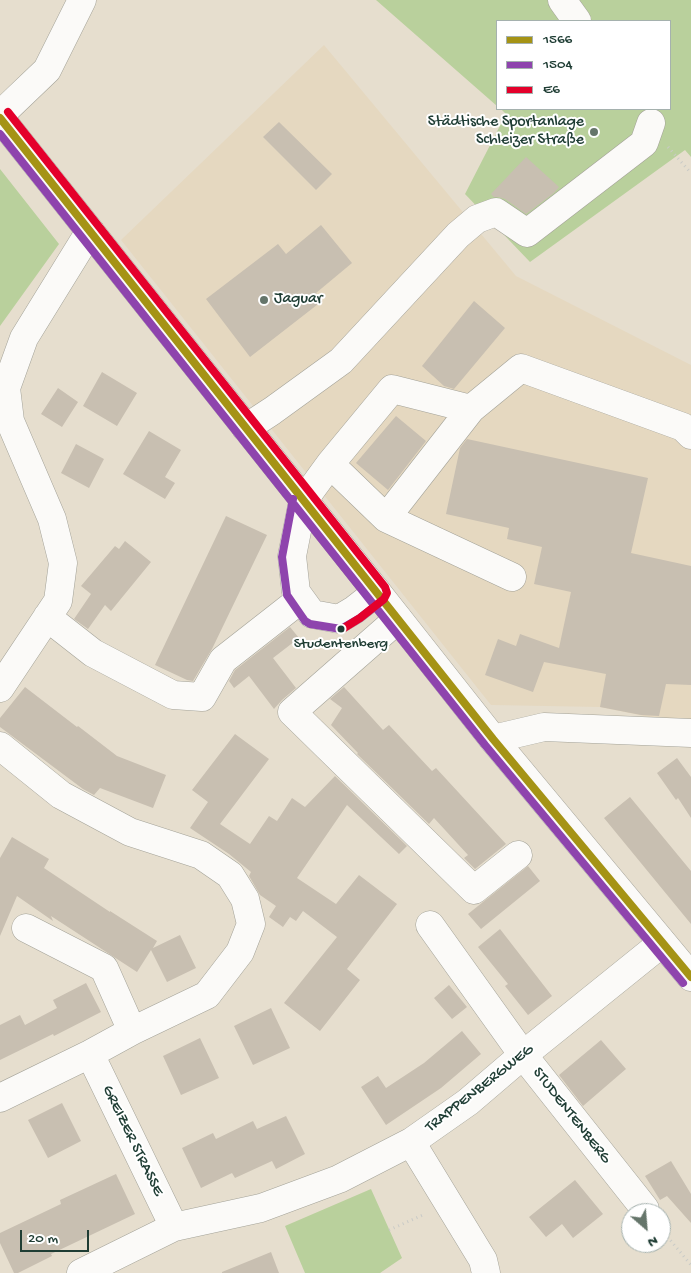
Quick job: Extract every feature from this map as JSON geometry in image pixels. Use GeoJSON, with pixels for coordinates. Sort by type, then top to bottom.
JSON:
{"type":"FeatureCollection","features":[{"type":"Feature","properties":{"kind":"street"},"geometry":{"type":"LineString","coordinates":[[82,0],[47,70],[0,117],[492,739],[691,976]]}},
{"type":"Feature","properties":{"kind":"street"},"geometry":{"type":"LineString","coordinates":[[562,0],[576,20]]}},
{"type":"Feature","properties":{"kind":"street"},"geometry":{"type":"LineString","coordinates":[[246,428],[272,412],[341,361],[458,235],[477,219],[496,212],[526,234],[644,143],[652,125]]}},
{"type":"Feature","properties":{"kind":"street"},"geometry":{"type":"LineString","coordinates":[[0,688],[58,601],[63,563],[52,519],[10,421],[6,388],[24,338],[90,231]]}},
{"type":"Feature","properties":{"kind":"street"},"geometry":{"type":"LineString","coordinates":[[386,518],[471,408],[522,368],[683,427],[691,435]]}},
{"type":"Feature","properties":{"kind":"street"},"geometry":{"type":"LineString","coordinates":[[377,592],[339,620],[312,614],[296,592],[292,556],[304,501],[330,464],[392,389],[471,408]]}},
{"type":"Feature","properties":{"kind":"street"},"geometry":{"type":"LineString","coordinates":[[330,464],[386,518],[512,577]]}},
{"type":"Feature","properties":{"kind":"street"},"geometry":{"type":"LineString","coordinates":[[47,617],[94,653],[173,695],[202,698],[223,660],[301,599]]}},
{"type":"Feature","properties":{"kind":"street"},"geometry":{"type":"LineString","coordinates":[[398,619],[292,712],[474,890],[518,855]]}},
{"type":"Feature","properties":{"kind":"street"},"geometry":{"type":"LineString","coordinates":[[492,739],[544,727],[691,733]]}},
{"type":"Feature","properties":{"kind":"street"},"geometry":{"type":"LineString","coordinates":[[0,746],[61,795],[130,832],[201,855],[230,875],[245,899],[250,924],[240,952],[206,995],[0,1098]]}},
{"type":"Feature","properties":{"kind":"street","name":"STUDENTENBERG"},"geometry":{"type":"LineString","coordinates":[[430,925],[523,1055],[640,1203]]}},
{"type":"Feature","properties":{"kind":"street"},"geometry":{"type":"LineString","coordinates":[[26,928],[104,968],[132,1031]]}},
{"type":"Feature","properties":{"kind":"street","name":"TRAPPENBERGWEG"},"geometry":{"type":"LineString","coordinates":[[81,1273],[174,1227],[262,1208],[339,1179],[411,1142],[468,1102],[662,943]]}},
{"type":"Feature","properties":{"kind":"street","name":"GREIZER STRASSE"},"geometry":{"type":"LineString","coordinates":[[90,1054],[174,1227]]}},
{"type":"Feature","properties":{"kind":"street"},"geometry":{"type":"LineString","coordinates":[[411,1142],[483,1260],[486,1273]]}},
{"type":"Feature","properties":{"kind":"path"},"geometry":{"type":"LineString","coordinates":[[652,125],[691,173]]}},
{"type":"Feature","properties":{"kind":"path"},"geometry":{"type":"LineString","coordinates":[[389,1230],[449,1204]]}},
{"type":"Feature","properties":{"kind":"path"},"geometry":{"type":"LineString","coordinates":[[671,1241],[691,1266]]}},
{"type":"Feature","properties":{"kind":"shaded area"},"geometry":{"type":"Polygon","coordinates":[[[324,45],[516,276],[691,365],[691,722],[659,719],[600,707],[491,705],[121,240],[324,45]]]}},
{"type":"Feature","properties":{"kind":"green space","name":"Städtische Sportanlage Schleizer Straße"},"geometry":{"type":"Polygon","coordinates":[[[376,0],[691,0],[691,157],[685,150],[530,262],[465,194],[506,114],[502,110],[671,110],[671,20],[496,20],[496,105],[376,0]]]}},
{"type":"Feature","properties":{"kind":"green space"},"geometry":{"type":"Polygon","coordinates":[[[0,169],[59,244],[0,326],[0,169]]]}},
{"type":"Feature","properties":{"kind":"green space"},"geometry":{"type":"Polygon","coordinates":[[[371,1189],[402,1258],[380,1273],[305,1273],[285,1226],[371,1189]]]}},
{"type":"Feature","properties":{"kind":"building"},"geometry":{"type":"Polygon","coordinates":[[[279,122],[332,174],[316,190],[263,137],[279,122]]]}},
{"type":"Feature","properties":{"kind":"building"},"geometry":{"type":"Polygon","coordinates":[[[526,157],[559,187],[526,214],[505,199],[494,197],[491,194],[526,157]]]}},
{"type":"Feature","properties":{"kind":"building","name":"Jaguar"},"geometry":{"type":"Polygon","coordinates":[[[321,225],[352,263],[316,293],[322,301],[250,357],[206,299],[278,244],[286,254],[321,225]]]}},
{"type":"Feature","properties":{"kind":"building"},"geometry":{"type":"Polygon","coordinates":[[[474,301],[505,328],[454,389],[444,386],[422,366],[474,301]]]}},
{"type":"Feature","properties":{"kind":"building"},"geometry":{"type":"Polygon","coordinates":[[[102,372],[137,393],[117,426],[83,406],[102,372]]]}},
{"type":"Feature","properties":{"kind":"building"},"geometry":{"type":"Polygon","coordinates":[[[58,388],[78,402],[62,427],[41,414],[58,388]]]}},
{"type":"Feature","properties":{"kind":"building"},"geometry":{"type":"Polygon","coordinates":[[[396,416],[426,441],[388,490],[356,463],[396,416]]]}},
{"type":"Feature","properties":{"kind":"building"},"geometry":{"type":"Polygon","coordinates":[[[149,431],[181,450],[165,477],[175,483],[165,499],[123,474],[149,431]]]}},
{"type":"Feature","properties":{"kind":"building"},"geometry":{"type":"Polygon","coordinates":[[[467,439],[648,478],[631,553],[691,566],[691,685],[666,684],[659,716],[641,715],[600,707],[606,674],[544,662],[533,692],[485,675],[498,639],[516,646],[520,634],[559,648],[571,592],[534,584],[542,547],[507,539],[509,528],[446,514],[460,448],[467,439]]]}},
{"type":"Feature","properties":{"kind":"building"},"geometry":{"type":"Polygon","coordinates":[[[76,444],[104,459],[89,488],[61,473],[76,444]]]}},
{"type":"Feature","properties":{"kind":"building"},"geometry":{"type":"Polygon","coordinates":[[[226,516],[267,535],[212,649],[193,681],[187,680],[155,665],[226,516]]]}},
{"type":"Feature","properties":{"kind":"building"},"geometry":{"type":"Polygon","coordinates":[[[125,541],[151,562],[111,611],[105,605],[88,629],[74,619],[91,594],[81,586],[115,546],[119,549],[125,541]]]}},
{"type":"Feature","properties":{"kind":"building"},"geometry":{"type":"Polygon","coordinates":[[[290,627],[299,638],[273,658],[296,688],[274,709],[249,676],[234,688],[229,681],[235,670],[290,627]]]}},
{"type":"Feature","properties":{"kind":"building"},"geometry":{"type":"Polygon","coordinates":[[[25,687],[117,756],[166,775],[153,808],[100,788],[94,795],[83,789],[0,727],[0,718],[25,687]]]}},
{"type":"Feature","properties":{"kind":"building"},"geometry":{"type":"Polygon","coordinates":[[[344,687],[383,730],[389,725],[432,771],[436,768],[506,844],[475,869],[464,858],[468,855],[434,818],[429,824],[357,754],[331,725],[342,708],[330,699],[344,687]]]}},
{"type":"Feature","properties":{"kind":"building"},"geometry":{"type":"Polygon","coordinates":[[[235,734],[269,759],[220,824],[250,844],[269,816],[277,821],[292,798],[305,807],[335,776],[407,846],[399,854],[347,805],[297,878],[336,904],[359,875],[397,904],[347,969],[360,980],[320,1031],[284,1003],[337,937],[303,911],[296,921],[290,917],[283,927],[269,917],[276,906],[260,895],[249,876],[251,872],[229,854],[190,828],[208,802],[192,790],[235,734]]]}},
{"type":"Feature","properties":{"kind":"building"},"geometry":{"type":"Polygon","coordinates":[[[677,758],[691,777],[691,818],[678,798],[676,800],[657,773],[677,758]]]}},
{"type":"Feature","properties":{"kind":"building"},"geometry":{"type":"Polygon","coordinates":[[[630,797],[691,871],[691,924],[604,818],[630,797]]]}},
{"type":"Feature","properties":{"kind":"building"},"geometry":{"type":"Polygon","coordinates":[[[12,837],[49,859],[44,868],[157,941],[153,948],[180,935],[196,968],[167,982],[151,950],[137,972],[51,916],[53,921],[17,896],[0,936],[0,858],[12,837]]]}},
{"type":"Feature","properties":{"kind":"building"},"geometry":{"type":"Polygon","coordinates":[[[528,866],[540,881],[481,929],[468,914],[528,866]]]}},
{"type":"Feature","properties":{"kind":"building"},"geometry":{"type":"Polygon","coordinates":[[[500,929],[552,996],[528,1015],[505,986],[508,984],[478,947],[500,929]]]}},
{"type":"Feature","properties":{"kind":"building"},"geometry":{"type":"Polygon","coordinates":[[[86,983],[101,1012],[54,1036],[53,1034],[0,1060],[0,1025],[20,1015],[25,1025],[57,1008],[53,1000],[86,983]]]}},
{"type":"Feature","properties":{"kind":"building"},"geometry":{"type":"Polygon","coordinates":[[[449,985],[467,1007],[452,1019],[434,998],[449,985]]]}},
{"type":"Feature","properties":{"kind":"building"},"geometry":{"type":"Polygon","coordinates":[[[271,1008],[290,1048],[253,1065],[234,1026],[271,1008]]]}},
{"type":"Feature","properties":{"kind":"building"},"geometry":{"type":"Polygon","coordinates":[[[462,1031],[481,1054],[441,1088],[386,1125],[361,1087],[378,1076],[386,1088],[424,1063],[462,1031]]]}},
{"type":"Feature","properties":{"kind":"building"},"geometry":{"type":"Polygon","coordinates":[[[200,1038],[219,1078],[181,1095],[163,1056],[200,1038]]]}},
{"type":"Feature","properties":{"kind":"building"},"geometry":{"type":"Polygon","coordinates":[[[601,1040],[626,1069],[583,1106],[559,1075],[601,1040]]]}},
{"type":"Feature","properties":{"kind":"building"},"geometry":{"type":"Polygon","coordinates":[[[62,1103],[81,1141],[48,1158],[28,1120],[62,1103]]]}},
{"type":"Feature","properties":{"kind":"building"},"geometry":{"type":"Polygon","coordinates":[[[286,1116],[305,1154],[276,1169],[272,1161],[235,1178],[232,1173],[201,1188],[182,1148],[213,1133],[216,1139],[253,1121],[257,1129],[286,1116]]]}},
{"type":"Feature","properties":{"kind":"building"},"geometry":{"type":"Polygon","coordinates":[[[671,1161],[691,1194],[691,1223],[667,1196],[660,1200],[645,1176],[671,1161]]]}},
{"type":"Feature","properties":{"kind":"building"},"geometry":{"type":"Polygon","coordinates":[[[116,1174],[135,1214],[51,1254],[52,1256],[18,1273],[14,1273],[0,1243],[0,1233],[61,1204],[60,1200],[116,1174]]]}},
{"type":"Feature","properties":{"kind":"building"},"geometry":{"type":"Polygon","coordinates":[[[575,1180],[603,1214],[573,1238],[562,1224],[546,1237],[529,1217],[575,1180]]]}},
{"type":"Feature","properties":{"kind":"building"},"geometry":{"type":"Polygon","coordinates":[[[271,1252],[279,1273],[222,1273],[222,1272],[271,1252]]]}},
{"type":"Feature","properties":{"kind":"transit line","name":"E6"},"geometry":{"type":"LineString","coordinates":[[8,112],[385,587],[387,593],[384,599],[344,628]]}},
{"type":"Feature","properties":{"kind":"transit line","name":"1566"},"geometry":{"type":"LineString","coordinates":[[0,118],[493,739],[691,977]]}},
{"type":"Feature","properties":{"kind":"transit line","name":"1504"},"geometry":{"type":"LineString","coordinates":[[0,134],[485,745],[683,983]]}},
{"type":"Feature","properties":{"kind":"transit line","name":"1504"},"geometry":{"type":"LineString","coordinates":[[293,499],[282,557],[287,595],[305,621],[310,624],[341,629],[360,618],[383,600]]}},
{"type":"Feature","properties":{"kind":"place","name":"Städtische Sportanlage Schleizer Straße"},"geometry":{"type":"Point","coordinates":[594,132]}},
{"type":"Feature","properties":{"kind":"place","name":"Jaguar"},"geometry":{"type":"Point","coordinates":[264,300]}},
{"type":"Feature","properties":{"kind":"place","name":"Studentenberg"},"geometry":{"type":"Point","coordinates":[341,629]}}]}
